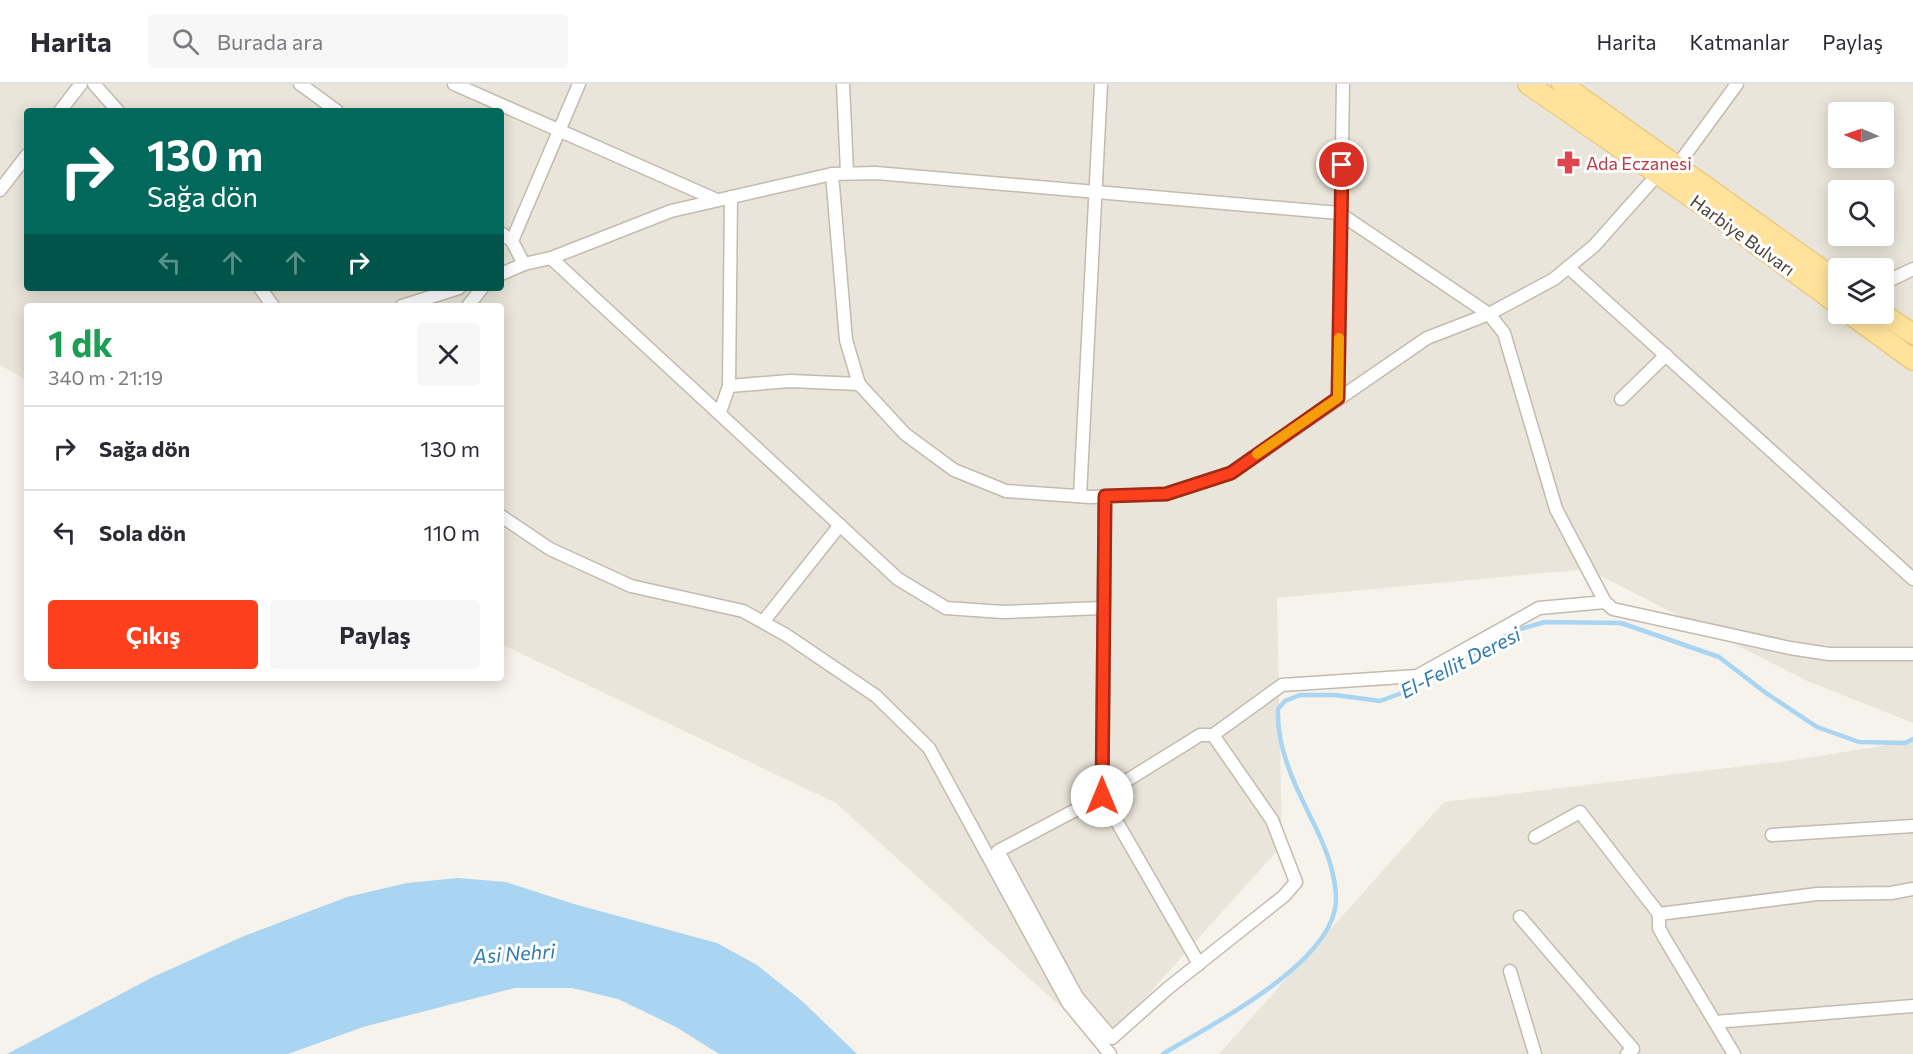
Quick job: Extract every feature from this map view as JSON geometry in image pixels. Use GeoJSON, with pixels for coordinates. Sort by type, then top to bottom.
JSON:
{"type":"FeatureCollection","features":[{"type":"Feature","properties":{"kind":"main road","name":"Harbiye Bulvarı"},"geometry":{"type":"LineString","coordinates":[[1528,84],[1658,174],[1828,297]]}},
{"type":"Feature","properties":{"kind":"main road","name":"Harbiye Bulvarı"},"geometry":{"type":"LineString","coordinates":[[1562,84],[1828,274]]}},
{"type":"Feature","properties":{"kind":"main road"},"geometry":{"type":"LineString","coordinates":[[1894,321],[1913,334]]}},
{"type":"Feature","properties":{"kind":"main road"},"geometry":{"type":"LineString","coordinates":[[1864,324],[1913,360]]}},
{"type":"Feature","properties":{"kind":"street"},"geometry":{"type":"LineString","coordinates":[[62,108],[81,84]]}},
{"type":"Feature","properties":{"kind":"street"},"geometry":{"type":"LineString","coordinates":[[94,84],[115,108]]}},
{"type":"Feature","properties":{"kind":"street"},"geometry":{"type":"LineString","coordinates":[[300,84],[333,108]]}},
{"type":"Feature","properties":{"kind":"street"},"geometry":{"type":"LineString","coordinates":[[454,84],[717,200]]}},
{"type":"Feature","properties":{"kind":"street"},"geometry":{"type":"LineString","coordinates":[[512,241],[579,84]]}},
{"type":"Feature","properties":{"kind":"street"},"geometry":{"type":"LineString","coordinates":[[843,84],[847,172]]}},
{"type":"Feature","properties":{"kind":"street"},"geometry":{"type":"LineString","coordinates":[[1080,496],[1101,84]]}},
{"type":"Feature","properties":{"kind":"street"},"geometry":{"type":"LineString","coordinates":[[1338,398],[1343,84]]}},
{"type":"Feature","properties":{"kind":"street"},"geometry":{"type":"LineString","coordinates":[[1677,166],[1737,84]]}},
{"type":"Feature","properties":{"kind":"street"},"geometry":{"type":"LineString","coordinates":[[0,190],[24,159]]}},
{"type":"Feature","properties":{"kind":"street"},"geometry":{"type":"LineString","coordinates":[[504,273],[524,264],[551,258],[671,211],[847,172],[1340,213],[1489,314],[1504,333],[1556,509],[1605,602],[1613,609],[1790,648],[1828,654],[1913,654]]}},
{"type":"Feature","properties":{"kind":"street"},"geometry":{"type":"LineString","coordinates":[[832,174],[846,340],[859,384],[905,434],[954,470],[1006,491],[1080,496],[1166,494],[1231,473],[1427,338],[1489,314],[1554,279],[1594,246],[1658,174]]}},
{"type":"Feature","properties":{"kind":"street"},"geometry":{"type":"LineString","coordinates":[[720,412],[729,386],[731,197]]}},
{"type":"Feature","properties":{"kind":"street"},"geometry":{"type":"LineString","coordinates":[[504,235],[512,241],[524,264]]}},
{"type":"Feature","properties":{"kind":"street"},"geometry":{"type":"LineString","coordinates":[[551,258],[898,579],[946,608],[1003,612],[1102,608]]}},
{"type":"Feature","properties":{"kind":"street"},"geometry":{"type":"LineString","coordinates":[[1568,267],[1913,579]]}},
{"type":"Feature","properties":{"kind":"street"},"geometry":{"type":"LineString","coordinates":[[1894,278],[1913,269]]}},
{"type":"Feature","properties":{"kind":"street"},"geometry":{"type":"LineString","coordinates":[[412,303],[450,291]]}},
{"type":"Feature","properties":{"kind":"street"},"geometry":{"type":"LineString","coordinates":[[470,303],[480,291]]}},
{"type":"Feature","properties":{"kind":"street"},"geometry":{"type":"LineString","coordinates":[[1621,399],[1666,356]]}},
{"type":"Feature","properties":{"kind":"street"},"geometry":{"type":"LineString","coordinates":[[729,386],[790,381],[859,384]]}},
{"type":"Feature","properties":{"kind":"street"},"geometry":{"type":"LineString","coordinates":[[1105,496],[1102,608],[1102,796],[1199,964]]}},
{"type":"Feature","properties":{"kind":"street"},"geometry":{"type":"LineString","coordinates":[[504,518],[550,549],[631,586],[743,611],[876,696],[929,748],[1068,1002],[1110,1054]]}},
{"type":"Feature","properties":{"kind":"street"},"geometry":{"type":"LineString","coordinates":[[763,622],[840,525]]}},
{"type":"Feature","properties":{"kind":"street"},"geometry":{"type":"LineString","coordinates":[[1213,735],[1272,820],[1296,882],[1284,897],[1199,964],[1112,1038],[1077,997],[998,851],[1102,796],[1200,735],[1213,735],[1282,685],[1417,676],[1539,608],[1605,602]]}},
{"type":"Feature","properties":{"kind":"street"},"geometry":{"type":"LineString","coordinates":[[1534,837],[1580,812],[1659,914],[1659,928],[1734,1054]]}},
{"type":"Feature","properties":{"kind":"street"},"geometry":{"type":"LineString","coordinates":[[1772,834],[1913,826]]}},
{"type":"Feature","properties":{"kind":"street"},"geometry":{"type":"LineString","coordinates":[[1659,914],[1816,894],[1891,893],[1913,889]]}},
{"type":"Feature","properties":{"kind":"street"},"geometry":{"type":"LineString","coordinates":[[1520,917],[1633,1049],[1627,1054]]}},
{"type":"Feature","properties":{"kind":"street"},"geometry":{"type":"LineString","coordinates":[[1510,971],[1535,1054]]}},
{"type":"Feature","properties":{"kind":"street"},"geometry":{"type":"LineString","coordinates":[[1715,1022],[1913,1006]]}},
{"type":"Feature","properties":{"kind":"shaded area"},"geometry":{"type":"Polygon","coordinates":[[[0,84],[1913,84],[1913,723],[1805,680],[1587,569],[1277,598],[1282,845],[1103,1045],[836,803],[504,645],[504,303],[24,303],[24,378],[0,365],[0,84]]]}},
{"type":"Feature","properties":{"kind":"shaded area"},"geometry":{"type":"Polygon","coordinates":[[[1913,741],[1913,1054],[1219,1054],[1444,802],[1794,760],[1913,741]]]}},
{"type":"Feature","properties":{"kind":"water","name":"Asi Nehri"},"geometry":{"type":"Polygon","coordinates":[[[458,878],[506,882],[574,904],[717,943],[757,965],[802,1001],[857,1054],[719,1054],[676,1027],[618,999],[572,988],[515,988],[363,1027],[288,1054],[7,1054],[153,977],[244,936],[347,897],[407,883],[458,878]]]}},
{"type":"Feature","properties":{"kind":"waterway","name":"El-Fellit Deresi"},"geometry":{"type":"LineString","coordinates":[[1163,1054],[1267,990],[1315,947],[1330,924],[1336,900],[1334,881],[1323,844],[1295,784],[1284,754],[1280,739],[1278,709],[1285,701],[1300,695],[1335,695],[1380,701],[1410,690],[1517,630],[1545,622],[1621,623],[1719,657],[1766,693],[1817,727],[1859,742],[1905,743],[1913,739]]}},
{"type":"Feature","properties":{"kind":"slow traffic"},"geometry":{"type":"LineString","coordinates":[[1257,454],[1338,398],[1339,338]]}},
{"type":"Feature","properties":{"kind":"place","name":"Ada Eczanesi"},"geometry":{"type":"Point","coordinates":[1568,163]}},
{"type":"Feature","properties":{"kind":"route"},"geometry":{"type":"LineString","coordinates":[[1102,796],[1102,608],[1105,496],[1166,494],[1231,473],[1338,398],[1342,165]]}}]}
